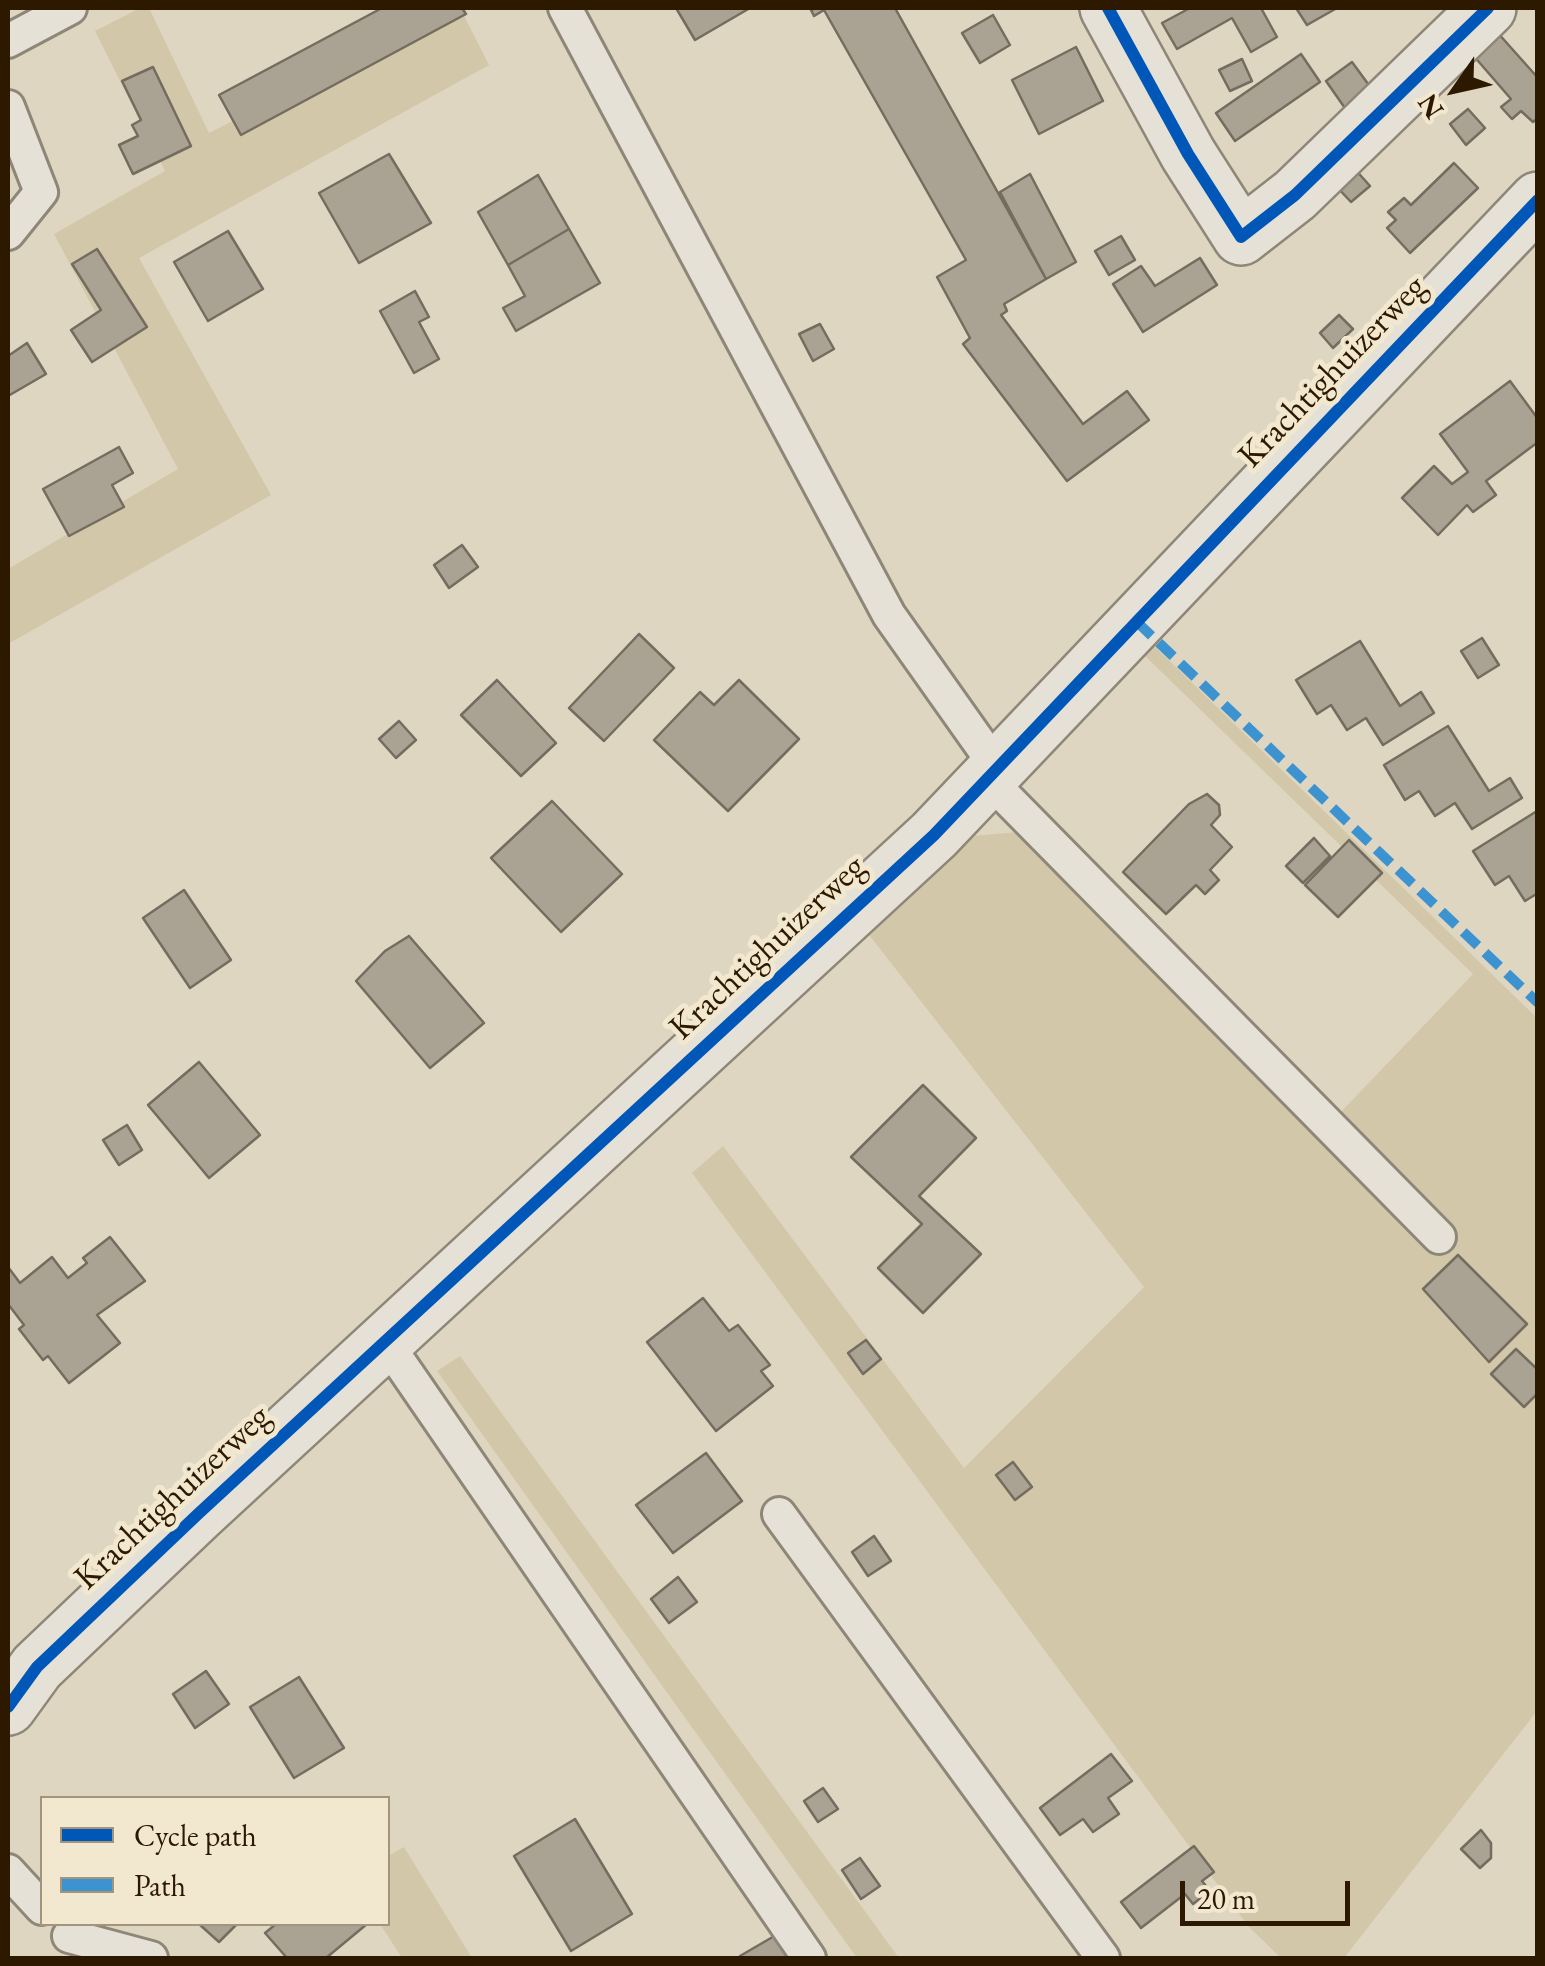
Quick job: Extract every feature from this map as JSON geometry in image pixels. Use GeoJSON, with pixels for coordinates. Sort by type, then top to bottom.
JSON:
{"type":"FeatureCollection","features":[{"type":"Feature","properties":{"kind":"street"},"geometry":{"type":"LineString","coordinates":[[1108,8],[1188,154],[1241,236],[1295,195],[1488,8]]}},
{"type":"Feature","properties":{"kind":"street","name":"Krachtighuizerweg"},"geometry":{"type":"LineString","coordinates":[[8,1708],[37,1667],[934,835],[1538,200]]}},
{"type":"Feature","properties":{"kind":"lane"},"geometry":{"type":"LineString","coordinates":[[8,41],[70,8]]}},
{"type":"Feature","properties":{"kind":"lane"},"geometry":{"type":"LineString","coordinates":[[565,8],[889,616],[993,774],[1439,1237]]}},
{"type":"Feature","properties":{"kind":"lane"},"geometry":{"type":"LineString","coordinates":[[8,107],[40,192],[8,233]]}},
{"type":"Feature","properties":{"kind":"lane"},"geometry":{"type":"LineString","coordinates":[[385,1341],[809,1958]]}},
{"type":"Feature","properties":{"kind":"lane"},"geometry":{"type":"LineString","coordinates":[[779,1514],[1103,1958]]}},
{"type":"Feature","properties":{"kind":"lane"},"geometry":{"type":"LineString","coordinates":[[8,1871],[40,1906]]}},
{"type":"Feature","properties":{"kind":"lane"},"geometry":{"type":"LineString","coordinates":[[68,1939],[151,1958]]}},
{"type":"Feature","properties":{"kind":"shaded area"},"geometry":{"type":"Polygon","coordinates":[[[140,8],[149,8],[209,133],[455,8],[460,8],[489,65],[139,258],[271,495],[8,644],[8,569],[178,469],[54,234],[165,171],[95,31],[140,8]]]}},
{"type":"Feature","properties":{"kind":"shaded area"},"geometry":{"type":"Polygon","coordinates":[[[1151,643],[1537,1018],[1537,1711],[1344,1958],[1281,1958],[1249,1927],[692,1173],[723,1146],[964,1468],[1144,1287],[866,931],[959,837],[1019,832],[1316,1138],[1473,974],[1143,654],[1151,643]]]}},
{"type":"Feature","properties":{"kind":"shaded area"},"geometry":{"type":"Polygon","coordinates":[[[460,1356],[899,1958],[857,1958],[437,1371],[460,1356]]]}},
{"type":"Feature","properties":{"kind":"shaded area"},"geometry":{"type":"Polygon","coordinates":[[[404,1847],[472,1958],[402,1958],[381,1926],[390,1926],[390,1855],[404,1847]]]}},
{"type":"Feature","properties":{"kind":"building"},"geometry":{"type":"Polygon","coordinates":[[[382,8],[462,8],[466,14],[241,135],[219,95],[382,8]]]}},
{"type":"Feature","properties":{"kind":"building"},"geometry":{"type":"Polygon","coordinates":[[[676,8],[750,8],[695,40],[676,8]]]}},
{"type":"Feature","properties":{"kind":"building"},"geometry":{"type":"Polygon","coordinates":[[[895,8],[1046,279],[1004,304],[1007,311],[1001,315],[1083,424],[1127,391],[1149,420],[1067,481],[963,344],[970,338],[937,277],[966,260],[824,10],[814,16],[811,10],[895,8]]]}},
{"type":"Feature","properties":{"kind":"building"},"geometry":{"type":"Polygon","coordinates":[[[1190,8],[1261,8],[1277,37],[1251,52],[1232,18],[1177,49],[1162,23],[1190,8]]]}},
{"type":"Feature","properties":{"kind":"building"},"geometry":{"type":"Polygon","coordinates":[[[1296,8],[1337,8],[1307,25],[1296,8]]]}},
{"type":"Feature","properties":{"kind":"building"},"geometry":{"type":"Polygon","coordinates":[[[993,15],[1010,45],[980,63],[962,33],[993,15]]]}},
{"type":"Feature","properties":{"kind":"building"},"geometry":{"type":"Polygon","coordinates":[[[1497,32],[1538,78],[1538,118],[1533,122],[1521,111],[1512,119],[1501,107],[1511,99],[1472,54],[1497,32]]]}},
{"type":"Feature","properties":{"kind":"building"},"geometry":{"type":"Polygon","coordinates":[[[1076,47],[1103,101],[1039,134],[1012,80],[1076,47]]]}},
{"type":"Feature","properties":{"kind":"building"},"geometry":{"type":"Polygon","coordinates":[[[1301,54],[1320,82],[1235,141],[1216,113],[1301,54]]]}},
{"type":"Feature","properties":{"kind":"building"},"geometry":{"type":"Polygon","coordinates":[[[1242,59],[1252,81],[1230,91],[1219,70],[1242,59]]]}},
{"type":"Feature","properties":{"kind":"building"},"geometry":{"type":"Polygon","coordinates":[[[1352,62],[1374,92],[1347,111],[1326,81],[1352,62]]]}},
{"type":"Feature","properties":{"kind":"building"},"geometry":{"type":"Polygon","coordinates":[[[153,67],[191,146],[133,174],[119,145],[138,136],[132,125],[141,120],[122,81],[153,67]]]}},
{"type":"Feature","properties":{"kind":"building"},"geometry":{"type":"Polygon","coordinates":[[[1468,109],[1485,128],[1466,145],[1450,124],[1468,109]]]}},
{"type":"Feature","properties":{"kind":"building"},"geometry":{"type":"Polygon","coordinates":[[[389,154],[431,223],[359,263],[319,193],[389,154]]]}},
{"type":"Feature","properties":{"kind":"building"},"geometry":{"type":"Polygon","coordinates":[[[1454,163],[1478,188],[1410,253],[1387,228],[1396,220],[1388,212],[1404,198],[1411,205],[1454,163]]]}},
{"type":"Feature","properties":{"kind":"building"},"geometry":{"type":"Polygon","coordinates":[[[1353,167],[1370,186],[1351,202],[1334,184],[1353,167]]]}},
{"type":"Feature","properties":{"kind":"building"},"geometry":{"type":"Polygon","coordinates":[[[1030,174],[1076,262],[1046,279],[1000,192],[1030,174]]]}},
{"type":"Feature","properties":{"kind":"building"},"geometry":{"type":"Polygon","coordinates":[[[538,175],[569,229],[508,265],[478,212],[538,175]]]}},
{"type":"Feature","properties":{"kind":"building"},"geometry":{"type":"Polygon","coordinates":[[[569,229],[600,283],[516,331],[503,308],[525,296],[508,265],[569,229]]]}},
{"type":"Feature","properties":{"kind":"building"},"geometry":{"type":"Polygon","coordinates":[[[228,231],[263,289],[208,321],[174,262],[228,231]]]}},
{"type":"Feature","properties":{"kind":"building"},"geometry":{"type":"Polygon","coordinates":[[[1121,236],[1135,260],[1109,275],[1095,251],[1121,236]]]}},
{"type":"Feature","properties":{"kind":"building"},"geometry":{"type":"Polygon","coordinates":[[[97,249],[147,327],[92,362],[71,330],[101,310],[72,264],[97,249]]]}},
{"type":"Feature","properties":{"kind":"building"},"geometry":{"type":"Polygon","coordinates":[[[1200,258],[1217,285],[1143,332],[1113,284],[1141,266],[1155,286],[1200,258]]]}},
{"type":"Feature","properties":{"kind":"building"},"geometry":{"type":"Polygon","coordinates":[[[415,291],[429,317],[419,322],[439,359],[414,373],[380,311],[415,291]]]}},
{"type":"Feature","properties":{"kind":"building"},"geometry":{"type":"Polygon","coordinates":[[[1339,315],[1353,329],[1333,348],[1320,333],[1339,315]]]}},
{"type":"Feature","properties":{"kind":"building"},"geometry":{"type":"Polygon","coordinates":[[[820,324],[834,349],[813,361],[799,334],[820,324]]]}},
{"type":"Feature","properties":{"kind":"building"},"geometry":{"type":"Polygon","coordinates":[[[27,343],[46,374],[8,396],[8,356],[27,343]]]}},
{"type":"Feature","properties":{"kind":"building"},"geometry":{"type":"Polygon","coordinates":[[[1510,381],[1538,419],[1538,442],[1486,481],[1496,495],[1473,512],[1467,505],[1438,535],[1402,498],[1434,466],[1452,484],[1468,472],[1440,434],[1510,381]]]}},
{"type":"Feature","properties":{"kind":"building"},"geometry":{"type":"Polygon","coordinates":[[[119,447],[133,473],[112,485],[124,507],[69,536],[43,489],[119,447]]]}},
{"type":"Feature","properties":{"kind":"building"},"geometry":{"type":"Polygon","coordinates":[[[462,545],[478,567],[449,588],[434,565],[462,545]]]}},
{"type":"Feature","properties":{"kind":"building"},"geometry":{"type":"Polygon","coordinates":[[[639,634],[674,668],[604,741],[569,708],[639,634]]]}},
{"type":"Feature","properties":{"kind":"building"},"geometry":{"type":"Polygon","coordinates":[[[1482,638],[1499,665],[1478,678],[1461,651],[1482,638]]]}},
{"type":"Feature","properties":{"kind":"building"},"geometry":{"type":"Polygon","coordinates":[[[1360,641],[1400,706],[1421,692],[1434,713],[1383,745],[1366,718],[1347,730],[1331,705],[1317,714],[1296,680],[1360,641]]]}},
{"type":"Feature","properties":{"kind":"building"},"geometry":{"type":"Polygon","coordinates":[[[497,680],[556,743],[521,776],[461,715],[497,680]]]}},
{"type":"Feature","properties":{"kind":"building"},"geometry":{"type":"Polygon","coordinates":[[[739,680],[799,739],[728,811],[654,740],[700,692],[714,705],[739,680]]]}},
{"type":"Feature","properties":{"kind":"building"},"geometry":{"type":"Polygon","coordinates":[[[399,721],[416,740],[396,758],[379,739],[399,721]]]}},
{"type":"Feature","properties":{"kind":"building"},"geometry":{"type":"Polygon","coordinates":[[[1448,726],[1489,791],[1510,778],[1522,798],[1472,829],[1455,803],[1435,816],[1419,791],[1405,800],[1384,765],[1448,726]]]}},
{"type":"Feature","properties":{"kind":"building"},"geometry":{"type":"Polygon","coordinates":[[[1207,794],[1219,805],[1220,815],[1211,825],[1232,847],[1210,870],[1219,880],[1205,894],[1196,885],[1166,914],[1123,872],[1189,804],[1207,794]]]}},
{"type":"Feature","properties":{"kind":"building"},"geometry":{"type":"Polygon","coordinates":[[[552,801],[622,874],[561,932],[491,858],[552,801]]]}},
{"type":"Feature","properties":{"kind":"building"},"geometry":{"type":"Polygon","coordinates":[[[1537,811],[1538,893],[1525,901],[1509,876],[1495,885],[1473,851],[1537,811]]]}},
{"type":"Feature","properties":{"kind":"building"},"geometry":{"type":"Polygon","coordinates":[[[1314,838],[1330,856],[1303,883],[1286,866],[1314,838]]]}},
{"type":"Feature","properties":{"kind":"building"},"geometry":{"type":"Polygon","coordinates":[[[1349,840],[1382,873],[1338,917],[1305,885],[1349,840]]]}},
{"type":"Feature","properties":{"kind":"building"},"geometry":{"type":"Polygon","coordinates":[[[184,890],[231,960],[190,988],[143,918],[184,890]]]}},
{"type":"Feature","properties":{"kind":"building"},"geometry":{"type":"Polygon","coordinates":[[[409,936],[484,1023],[430,1068],[356,981],[385,951],[409,936]]]}},
{"type":"Feature","properties":{"kind":"building"},"geometry":{"type":"Polygon","coordinates":[[[199,1062],[260,1135],[209,1178],[148,1105],[199,1062]]]}},
{"type":"Feature","properties":{"kind":"building"},"geometry":{"type":"Polygon","coordinates":[[[923,1085],[976,1138],[919,1196],[981,1254],[923,1313],[878,1268],[922,1224],[851,1157],[923,1085]]]}},
{"type":"Feature","properties":{"kind":"building"},"geometry":{"type":"Polygon","coordinates":[[[127,1125],[142,1150],[119,1165],[103,1140],[127,1125]]]}},
{"type":"Feature","properties":{"kind":"building"},"geometry":{"type":"Polygon","coordinates":[[[110,1237],[145,1281],[97,1315],[120,1343],[69,1383],[48,1356],[43,1360],[19,1329],[24,1325],[8,1304],[8,1267],[20,1283],[52,1257],[68,1278],[87,1263],[83,1258],[110,1237]]]}},
{"type":"Feature","properties":{"kind":"building"},"geometry":{"type":"Polygon","coordinates":[[[1458,1255],[1527,1324],[1489,1362],[1423,1289],[1458,1255]]]}},
{"type":"Feature","properties":{"kind":"building"},"geometry":{"type":"Polygon","coordinates":[[[703,1298],[729,1331],[738,1325],[770,1365],[761,1371],[773,1386],[716,1431],[647,1342],[703,1298]]]}},
{"type":"Feature","properties":{"kind":"building"},"geometry":{"type":"Polygon","coordinates":[[[866,1340],[881,1359],[863,1374],[848,1353],[866,1340]]]}},
{"type":"Feature","properties":{"kind":"building"},"geometry":{"type":"Polygon","coordinates":[[[1516,1349],[1538,1370],[1538,1393],[1524,1407],[1491,1374],[1516,1349]]]}},
{"type":"Feature","properties":{"kind":"building"},"geometry":{"type":"Polygon","coordinates":[[[706,1453],[742,1501],[673,1553],[636,1505],[706,1453]]]}},
{"type":"Feature","properties":{"kind":"building"},"geometry":{"type":"Polygon","coordinates":[[[1013,1462],[1032,1487],[1015,1500],[996,1475],[1013,1462]]]}},
{"type":"Feature","properties":{"kind":"building"},"geometry":{"type":"Polygon","coordinates":[[[874,1536],[891,1561],[868,1576],[852,1552],[874,1536]]]}},
{"type":"Feature","properties":{"kind":"building"},"geometry":{"type":"Polygon","coordinates":[[[678,1577],[697,1602],[669,1623],[651,1599],[678,1577]]]}},
{"type":"Feature","properties":{"kind":"building"},"geometry":{"type":"Polygon","coordinates":[[[206,1671],[229,1704],[195,1728],[173,1694],[206,1671]]]}},
{"type":"Feature","properties":{"kind":"building"},"geometry":{"type":"Polygon","coordinates":[[[299,1677],[344,1748],[294,1778],[250,1707],[299,1677]]]}},
{"type":"Feature","properties":{"kind":"building"},"geometry":{"type":"Polygon","coordinates":[[[1111,1754],[1132,1781],[1108,1798],[1119,1814],[1093,1832],[1083,1819],[1060,1835],[1040,1808],[1111,1754]]]}},
{"type":"Feature","properties":{"kind":"building"},"geometry":{"type":"Polygon","coordinates":[[[823,1788],[838,1809],[818,1822],[804,1801],[823,1788]]]}},
{"type":"Feature","properties":{"kind":"building"},"geometry":{"type":"Polygon","coordinates":[[[575,1819],[632,1914],[571,1951],[514,1856],[575,1819]]]}},
{"type":"Feature","properties":{"kind":"building"},"geometry":{"type":"Polygon","coordinates":[[[1481,1830],[1491,1843],[1491,1858],[1480,1868],[1461,1849],[1481,1830]]]}},
{"type":"Feature","properties":{"kind":"building"},"geometry":{"type":"Polygon","coordinates":[[[1194,1846],[1214,1872],[1202,1881],[1210,1891],[1193,1904],[1185,1894],[1141,1928],[1121,1902],[1194,1846]]]}},
{"type":"Feature","properties":{"kind":"building"},"geometry":{"type":"Polygon","coordinates":[[[860,1858],[880,1886],[861,1899],[842,1870],[860,1858]]]}},
{"type":"Feature","properties":{"kind":"building"},"geometry":{"type":"Polygon","coordinates":[[[201,1926],[235,1926],[219,1942],[201,1926]]]}},
{"type":"Feature","properties":{"kind":"building"},"geometry":{"type":"Polygon","coordinates":[[[274,1926],[365,1926],[326,1958],[287,1958],[265,1933],[274,1926]]]}},
{"type":"Feature","properties":{"kind":"building"},"geometry":{"type":"Polygon","coordinates":[[[776,1935],[790,1958],[740,1956],[776,1935]]]}},
{"type":"Feature","properties":{"kind":"marked path"},"geometry":{"type":"LineString","coordinates":[[1137,622],[1538,1003]]}},
{"type":"Feature","properties":{"kind":"cycle path"},"geometry":{"type":"LineString","coordinates":[[1108,8],[1188,154],[1241,237],[1295,195],[1488,8]]}},
{"type":"Feature","properties":{"kind":"cycle path"},"geometry":{"type":"LineString","coordinates":[[8,1707],[37,1667],[198,1514],[934,835],[1538,200]]}}]}
